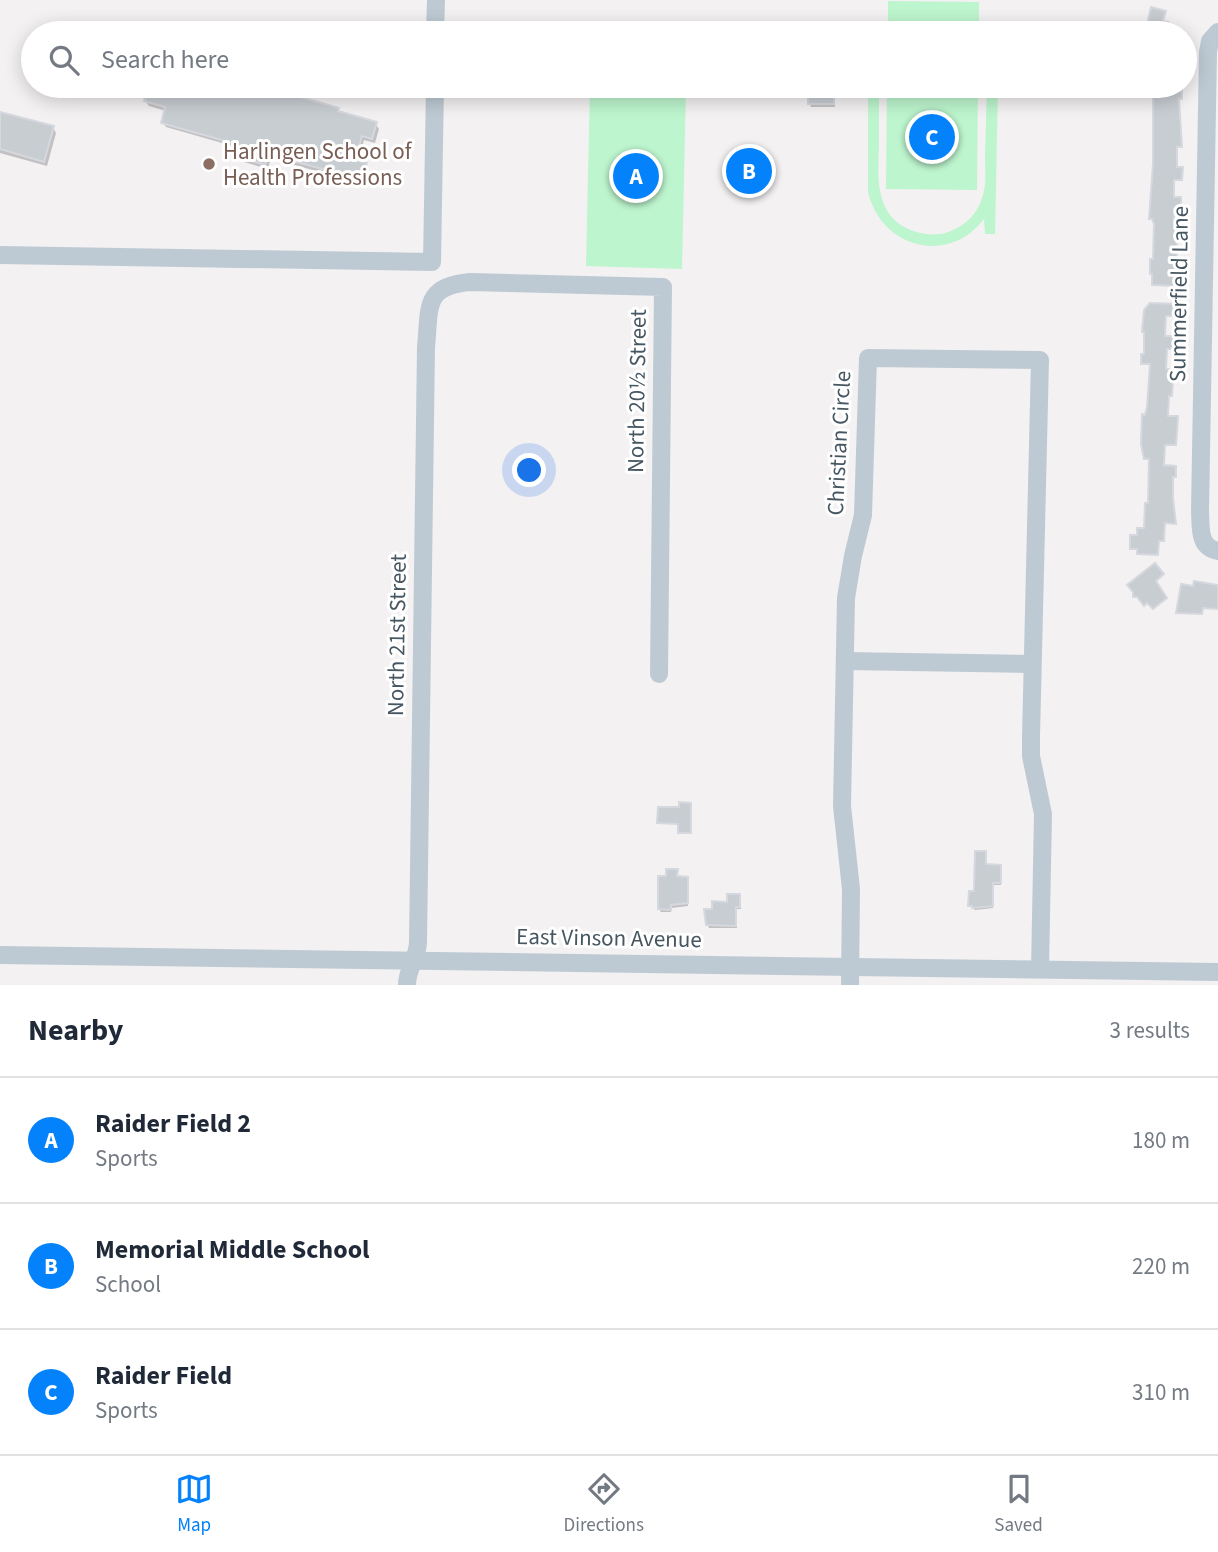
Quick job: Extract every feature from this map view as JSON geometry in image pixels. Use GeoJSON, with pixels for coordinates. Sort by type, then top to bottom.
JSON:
{"type":"FeatureCollection","features":[{"type":"Feature","properties":{"kind":"street"},"geometry":{"type":"LineString","coordinates":[[435,21],[436,0]]}},
{"type":"Feature","properties":{"kind":"street","name":"Summerfield Lane"},"geometry":{"type":"LineString","coordinates":[[1218,32],[1210,41],[1208,51],[1200,511],[1202,540],[1206,546],[1218,551]]}},
{"type":"Feature","properties":{"kind":"street"},"geometry":{"type":"LineString","coordinates":[[0,255],[432,262],[435,98]]}},
{"type":"Feature","properties":{"kind":"street","name":"North 20½ Street"},"geometry":{"type":"LineString","coordinates":[[443,287],[470,282],[663,288],[659,674]]}},
{"type":"Feature","properties":{"kind":"street","name":"North 21st Street"},"geometry":{"type":"LineString","coordinates":[[407,985],[407,973],[415,960],[418,943],[426,347],[433,298],[443,287]]}},
{"type":"Feature","properties":{"kind":"street","name":"Christian Circle"},"geometry":{"type":"LineString","coordinates":[[850,985],[851,889],[842,806],[846,598],[863,516],[868,358],[1040,360],[1032,664]]}},
{"type":"Feature","properties":{"kind":"street"},"geometry":{"type":"LineString","coordinates":[[845,661],[1032,664],[1031,756],[1044,814],[1040,969]]}},
{"type":"Feature","properties":{"kind":"street","name":"East Vinson Avenue"},"geometry":{"type":"LineString","coordinates":[[0,955],[1218,971]]}},
{"type":"Feature","properties":{"kind":"green space"},"geometry":{"type":"Polygon","coordinates":[[[888,1],[979,2],[979,21],[888,21],[888,1]]]}},
{"type":"Feature","properties":{"kind":"green space"},"geometry":{"type":"Polygon","coordinates":[[[590,98],[686,98],[682,269],[586,266],[590,98]]]}},
{"type":"Feature","properties":{"kind":"green space"},"geometry":{"type":"Polygon","coordinates":[[[868,98],[879,98],[880,193],[889,213],[908,229],[922,233],[945,233],[958,228],[973,215],[984,193],[987,98],[998,98],[995,234],[985,234],[984,219],[969,234],[953,242],[935,246],[917,244],[901,238],[887,226],[875,211],[868,192],[868,98]]]}},
{"type":"Feature","properties":{"kind":"green space"},"geometry":{"type":"Polygon","coordinates":[[[887,98],[978,98],[977,190],[886,189],[887,98]]]}},
{"type":"Feature","properties":{"kind":"building"},"geometry":{"type":"Polygon","coordinates":[[[1151,7],[1166,11],[1163,21],[1148,21],[1151,7]]]}},
{"type":"Feature","properties":{"kind":"building"},"geometry":{"type":"Polygon","coordinates":[[[146,98],[304,98],[377,122],[372,139],[362,136],[355,160],[367,163],[362,180],[268,154],[265,165],[232,155],[236,144],[161,123],[165,107],[144,101],[146,98]]]}},
{"type":"Feature","properties":{"kind":"building"},"geometry":{"type":"Polygon","coordinates":[[[808,98],[834,98],[834,104],[808,104],[808,98]]]}},
{"type":"Feature","properties":{"kind":"building"},"geometry":{"type":"Polygon","coordinates":[[[1153,98],[1182,98],[1179,99],[1182,147],[1177,147],[1177,167],[1183,167],[1182,180],[1174,180],[1174,197],[1181,197],[1181,209],[1174,209],[1174,228],[1181,228],[1181,241],[1177,240],[1180,272],[1176,272],[1176,286],[1152,285],[1150,259],[1153,259],[1154,224],[1152,219],[1149,219],[1153,164],[1153,98]]]}},
{"type":"Feature","properties":{"kind":"building"},"geometry":{"type":"Polygon","coordinates":[[[0,112],[54,126],[44,162],[0,149],[0,112]]]}},
{"type":"Feature","properties":{"kind":"building"},"geometry":{"type":"Polygon","coordinates":[[[1150,303],[1179,304],[1179,316],[1166,316],[1165,336],[1178,336],[1178,349],[1167,349],[1166,369],[1178,369],[1177,381],[1173,381],[1172,396],[1169,396],[1168,416],[1178,416],[1176,445],[1165,445],[1164,465],[1176,466],[1173,498],[1176,524],[1165,523],[1164,541],[1159,541],[1158,555],[1137,554],[1137,549],[1130,549],[1130,535],[1137,535],[1137,528],[1144,528],[1145,503],[1148,503],[1149,459],[1144,459],[1141,444],[1142,414],[1145,415],[1147,407],[1150,364],[1141,364],[1141,354],[1144,354],[1144,310],[1150,303]]]}},
{"type":"Feature","properties":{"kind":"building"},"geometry":{"type":"Polygon","coordinates":[[[1155,563],[1164,574],[1156,581],[1167,598],[1153,609],[1133,597],[1133,592],[1127,585],[1155,563]]]}},
{"type":"Feature","properties":{"kind":"building"},"geometry":{"type":"Polygon","coordinates":[[[1194,581],[1218,585],[1218,609],[1203,608],[1202,614],[1176,613],[1181,584],[1193,586],[1194,581]]]}},
{"type":"Feature","properties":{"kind":"building"},"geometry":{"type":"Polygon","coordinates":[[[679,802],[691,803],[691,833],[678,833],[678,824],[657,823],[658,807],[679,807],[679,802]]]}},
{"type":"Feature","properties":{"kind":"building"},"geometry":{"type":"Polygon","coordinates":[[[975,851],[986,851],[986,864],[1001,865],[1001,883],[993,883],[993,906],[968,906],[969,891],[974,891],[975,851]]]}},
{"type":"Feature","properties":{"kind":"building"},"geometry":{"type":"Polygon","coordinates":[[[666,869],[678,869],[677,876],[688,877],[688,903],[671,905],[671,910],[658,909],[658,876],[666,876],[666,869]]]}},
{"type":"Feature","properties":{"kind":"building"},"geometry":{"type":"Polygon","coordinates":[[[727,894],[740,894],[740,907],[736,907],[736,926],[706,925],[704,909],[712,909],[712,901],[727,902],[727,894]]]}},
{"type":"Feature","properties":{"kind":"place","name":"Raider Field"},"geometry":{"type":"Point","coordinates":[932,137]}},
{"type":"Feature","properties":{"kind":"place","name":"Harlingen School of Health Professions"},"geometry":{"type":"Point","coordinates":[209,164]}},
{"type":"Feature","properties":{"kind":"place","name":"Memorial Middle School"},"geometry":{"type":"Point","coordinates":[749,171]}},
{"type":"Feature","properties":{"kind":"place","name":"Raider Field 2"},"geometry":{"type":"Point","coordinates":[636,176]}}]}
